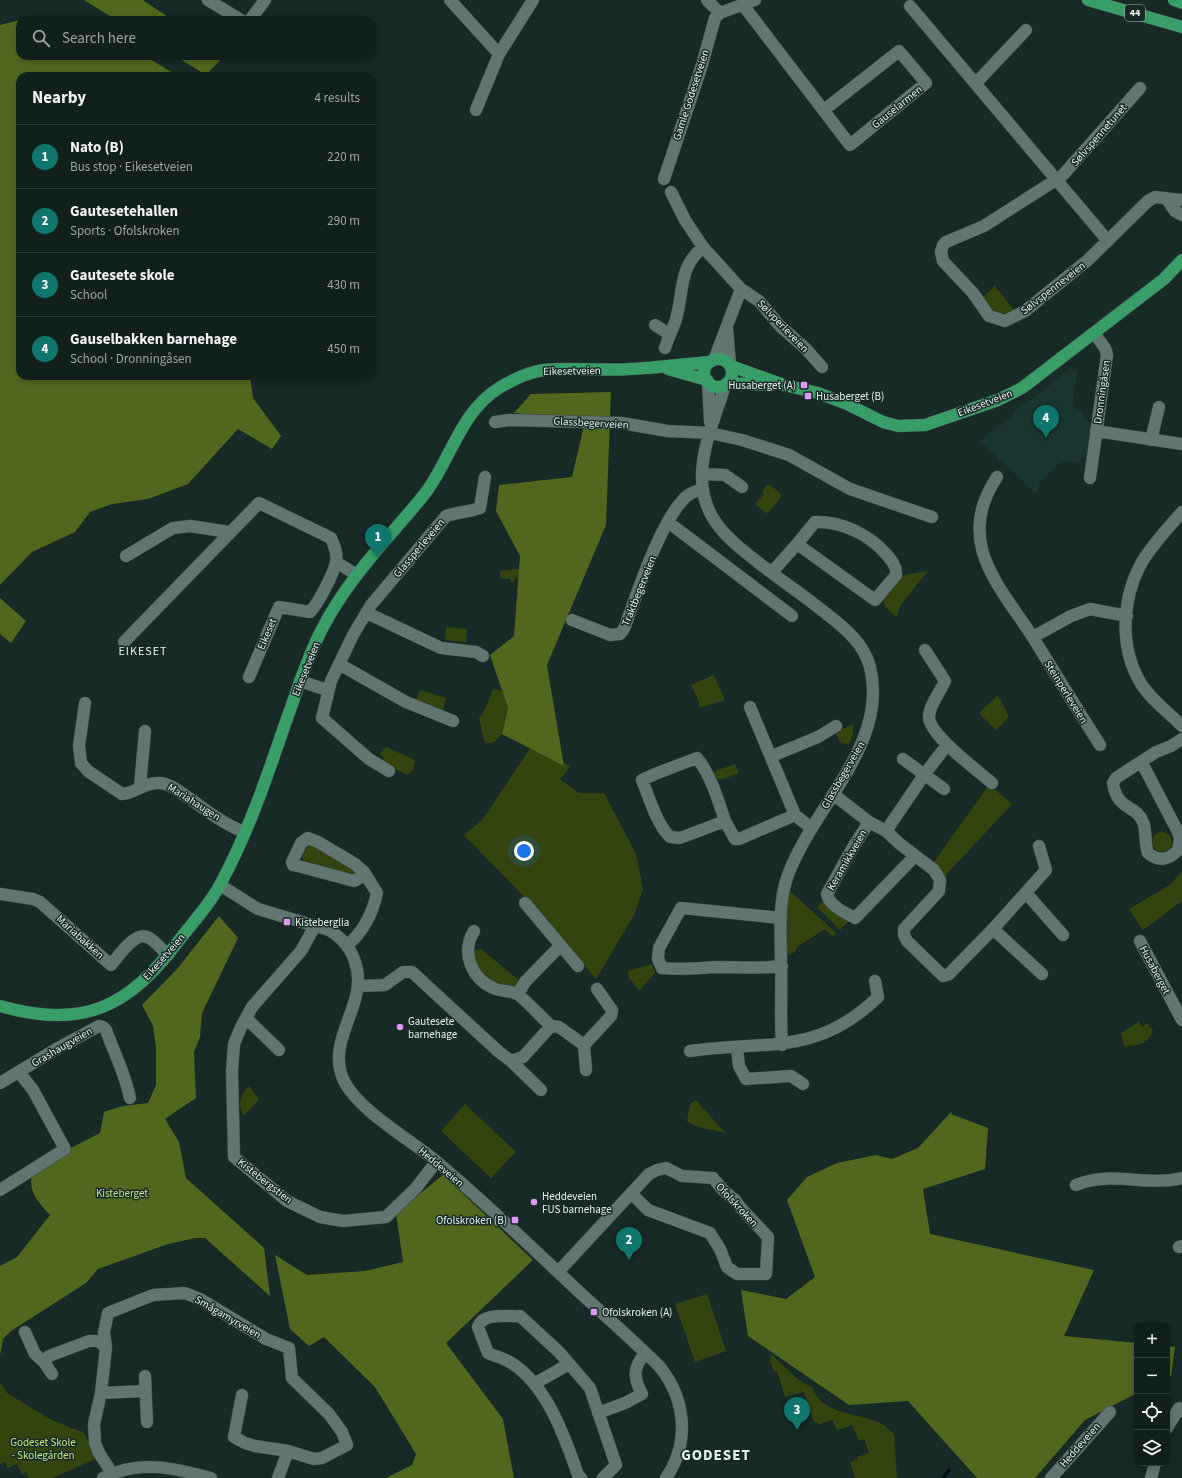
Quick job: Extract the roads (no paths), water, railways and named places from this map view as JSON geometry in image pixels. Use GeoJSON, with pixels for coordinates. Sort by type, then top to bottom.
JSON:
{"type":"FeatureCollection","features":[{"type":"Feature","properties":{"kind":"main road","name":"44"},"geometry":{"type":"LineString","coordinates":[[1088,0],[1182,27]]}},
{"type":"Feature","properties":{"kind":"main road"},"geometry":{"type":"LineString","coordinates":[[1174,0],[1182,3]]}},
{"type":"Feature","properties":{"kind":"main road","name":"Eikesetveien"},"geometry":{"type":"LineString","coordinates":[[730,366],[784,385],[832,398],[890,425],[915,427],[925,425],[1008,395],[1022,388],[1164,279],[1180,260]]}},
{"type":"Feature","properties":{"kind":"main road"},"geometry":{"type":"LineString","coordinates":[[720,359],[730,366],[731,378],[726,384],[713,385],[707,380],[705,374],[706,367],[712,361],[720,359]]}},
{"type":"Feature","properties":{"kind":"main road","name":"Eikesetveien"},"geometry":{"type":"LineString","coordinates":[[0,1006],[32,1014],[53,1016],[92,1011],[118,1000],[140,984],[168,955],[220,885],[245,832],[300,680],[322,629],[343,594],[357,575],[429,488],[468,419],[480,403],[497,389],[518,378],[542,370],[661,368],[712,361]]}},
{"type":"Feature","properties":{"kind":"main road","name":"Eikesetveien"},"geometry":{"type":"LineString","coordinates":[[661,368],[707,380]]}},
{"type":"Feature","properties":{"kind":"main road","name":"Eikesetveien"},"geometry":{"type":"LineString","coordinates":[[726,384],[784,385]]}},
{"type":"Feature","properties":{"kind":"street"},"geometry":{"type":"LineString","coordinates":[[208,0],[234,16]]}},
{"type":"Feature","properties":{"kind":"street"},"geometry":{"type":"LineString","coordinates":[[253,16],[265,0]]}},
{"type":"Feature","properties":{"kind":"street"},"geometry":{"type":"LineString","coordinates":[[450,0],[499,54]]}},
{"type":"Feature","properties":{"kind":"street"},"geometry":{"type":"LineString","coordinates":[[476,110],[499,54],[533,0]]}},
{"type":"Feature","properties":{"kind":"street"},"geometry":{"type":"LineString","coordinates":[[708,0],[720,13],[755,0]]}},
{"type":"Feature","properties":{"kind":"street","name":"Gauselarmen"},"geometry":{"type":"LineString","coordinates":[[743,5],[850,145],[926,83],[900,51],[824,110]]}},
{"type":"Feature","properties":{"kind":"street"},"geometry":{"type":"LineString","coordinates":[[910,6],[1108,240],[1148,201],[1155,197],[1182,200]]}},
{"type":"Feature","properties":{"kind":"street","name":"Gamle Godesetveien"},"geometry":{"type":"LineString","coordinates":[[664,179],[689,106],[715,18],[720,13]]}},
{"type":"Feature","properties":{"kind":"street"},"geometry":{"type":"LineString","coordinates":[[976,83],[1026,30]]}},
{"type":"Feature","properties":{"kind":"street","name":"Sølvspennetunet"},"geometry":{"type":"LineString","coordinates":[[1057,180],[1070,168],[1140,88]]}},
{"type":"Feature","properties":{"kind":"street","name":"Sølvspenneveien"},"geometry":{"type":"LineString","coordinates":[[1057,180],[984,226],[946,242],[943,245],[941,252],[942,261],[973,293],[989,316],[1005,321],[1025,311],[1088,260],[1108,240]]}},
{"type":"Feature","properties":{"kind":"street","name":"Sølvperleveien"},"geometry":{"type":"LineString","coordinates":[[671,192],[685,220],[704,247],[741,289],[759,300],[780,326],[805,348],[822,367]]}},
{"type":"Feature","properties":{"kind":"street"},"geometry":{"type":"LineString","coordinates":[[1166,198],[1175,211],[1182,215]]}},
{"type":"Feature","properties":{"kind":"street"},"geometry":{"type":"LineString","coordinates":[[665,348],[676,318],[682,282],[697,252],[704,247]]}},
{"type":"Feature","properties":{"kind":"street"},"geometry":{"type":"LineString","coordinates":[[712,361],[741,289]]}},
{"type":"Feature","properties":{"kind":"street"},"geometry":{"type":"LineString","coordinates":[[726,324],[730,366]]}},
{"type":"Feature","properties":{"kind":"street"},"geometry":{"type":"LineString","coordinates":[[655,325],[669,334]]}},
{"type":"Feature","properties":{"kind":"street","name":"Dronningåsen"},"geometry":{"type":"LineString","coordinates":[[1090,478],[1107,355],[1105,348],[1094,333]]}},
{"type":"Feature","properties":{"kind":"street","name":"Glassbegerveien"},"geometry":{"type":"LineString","coordinates":[[707,380],[710,433]]}},
{"type":"Feature","properties":{"kind":"street","name":"Glassbegerveien"},"geometry":{"type":"LineString","coordinates":[[726,384],[704,454],[702,474],[703,489],[708,509],[725,535],[843,627],[857,641],[870,666],[874,694],[872,708],[862,742],[792,862],[787,879],[781,918],[782,1045]]}},
{"type":"Feature","properties":{"kind":"street"},"geometry":{"type":"LineString","coordinates":[[1151,440],[1159,407]]}},
{"type":"Feature","properties":{"kind":"street","name":"Glassbegerveien"},"geometry":{"type":"LineString","coordinates":[[495,422],[509,420],[622,423],[667,431],[710,433],[777,450],[850,489],[932,517]]}},
{"type":"Feature","properties":{"kind":"street","name":"Dronningåsen"},"geometry":{"type":"LineString","coordinates":[[1096,431],[1182,444]]}},
{"type":"Feature","properties":{"kind":"street"},"geometry":{"type":"LineString","coordinates":[[702,474],[725,475],[742,487]]}},
{"type":"Feature","properties":{"kind":"street","name":"Glassperleveien"},"geometry":{"type":"LineString","coordinates":[[389,771],[369,759],[322,718],[327,690],[353,635],[377,597],[446,516],[458,512],[470,512],[480,508],[486,477]]}},
{"type":"Feature","properties":{"kind":"street","name":"Steinperleveien"},"geometry":{"type":"LineString","coordinates":[[997,477],[988,492],[984,504],[980,534],[983,552],[992,576],[1100,745]]}},
{"type":"Feature","properties":{"kind":"street","name":"Traktbegerveien"},"geometry":{"type":"LineString","coordinates":[[572,620],[610,635],[620,634],[624,629],[649,563],[668,522],[682,500],[693,492],[703,489]]}},
{"type":"Feature","properties":{"kind":"street"},"geometry":{"type":"LineString","coordinates":[[124,642],[177,590],[229,532],[259,503],[331,538],[336,550],[336,562],[357,575]]}},
{"type":"Feature","properties":{"kind":"street"},"geometry":{"type":"LineString","coordinates":[[1182,512],[1142,563],[1130,593],[1125,627],[1128,654],[1141,683],[1182,726]]}},
{"type":"Feature","properties":{"kind":"street"},"geometry":{"type":"LineString","coordinates":[[668,522],[792,616]]}},
{"type":"Feature","properties":{"kind":"street"},"geometry":{"type":"LineString","coordinates":[[772,572],[815,522],[841,525],[874,542],[893,563],[896,575],[875,600],[797,544]]}},
{"type":"Feature","properties":{"kind":"street"},"geometry":{"type":"LineString","coordinates":[[126,556],[173,528],[190,526],[229,532]]}},
{"type":"Feature","properties":{"kind":"street","name":"Eikeset"},"geometry":{"type":"LineString","coordinates":[[249,677],[279,606],[310,612],[316,606],[336,562]]}},
{"type":"Feature","properties":{"kind":"street"},"geometry":{"type":"LineString","coordinates":[[1033,638],[1084,610],[1095,608],[1127,616]]}},
{"type":"Feature","properties":{"kind":"street"},"geometry":{"type":"LineString","coordinates":[[367,613],[441,648],[476,652],[483,656]]}},
{"type":"Feature","properties":{"kind":"street"},"geometry":{"type":"LineString","coordinates":[[925,650],[945,680],[929,718],[934,731],[947,745],[992,783]]}},
{"type":"Feature","properties":{"kind":"street"},"geometry":{"type":"LineString","coordinates":[[340,664],[406,702],[442,718],[453,721]]}},
{"type":"Feature","properties":{"kind":"street"},"geometry":{"type":"LineString","coordinates":[[300,680],[327,690]]}},
{"type":"Feature","properties":{"kind":"street","name":"Mariahaugen"},"geometry":{"type":"LineString","coordinates":[[85,703],[80,746],[81,762],[88,771],[117,792],[126,793],[140,786],[153,783],[169,785],[202,807],[245,832]]}},
{"type":"Feature","properties":{"kind":"street"},"geometry":{"type":"LineString","coordinates":[[750,707],[772,756],[795,815],[811,828]]}},
{"type":"Feature","properties":{"kind":"street"},"geometry":{"type":"LineString","coordinates":[[772,756],[818,737],[836,726]]}},
{"type":"Feature","properties":{"kind":"street"},"geometry":{"type":"LineString","coordinates":[[140,786],[146,731]]}},
{"type":"Feature","properties":{"kind":"street"},"geometry":{"type":"LineString","coordinates":[[1142,763],[1178,832],[1180,839],[1178,850],[1168,858],[1158,858],[1148,853],[1143,822],[1133,810],[1116,798],[1113,783],[1116,778],[1142,763],[1156,752],[1171,746],[1182,738]]}},
{"type":"Feature","properties":{"kind":"street"},"geometry":{"type":"LineString","coordinates":[[886,831],[924,775],[947,745]]}},
{"type":"Feature","properties":{"kind":"street"},"geometry":{"type":"LineString","coordinates":[[725,821],[680,838],[670,837],[666,833],[654,809],[642,780],[696,758],[702,764],[713,788],[725,821],[735,839],[739,839],[795,815]]}},
{"type":"Feature","properties":{"kind":"street"},"geometry":{"type":"LineString","coordinates":[[902,759],[944,789]]}},
{"type":"Feature","properties":{"kind":"street","name":"Keramikkveien"},"geometry":{"type":"LineString","coordinates":[[833,794],[869,822],[886,831],[938,874],[940,886],[939,890],[904,929],[904,935],[907,941],[940,973],[946,976],[950,974],[993,929],[1046,870],[1039,846]]}},
{"type":"Feature","properties":{"kind":"street","name":"Keramikkveien"},"geometry":{"type":"LineString","coordinates":[[869,822],[827,894],[828,898],[838,908],[855,918],[915,856]]}},
{"type":"Feature","properties":{"kind":"street"},"geometry":{"type":"LineString","coordinates":[[347,946],[373,910],[376,893],[364,872],[346,858],[308,838],[301,843],[292,862],[292,865],[354,881],[361,877],[364,872]]}},
{"type":"Feature","properties":{"kind":"street","name":"Heddeveien"},"geometry":{"type":"LineString","coordinates":[[220,885],[258,909],[324,928],[338,936],[347,946],[353,955],[358,970],[359,986],[356,1001],[341,1036],[339,1048],[339,1065],[344,1082],[364,1106],[436,1162],[485,1204],[645,1353],[666,1375],[676,1393],[681,1413],[683,1436],[675,1461],[666,1478]]}},
{"type":"Feature","properties":{"kind":"street"},"geometry":{"type":"LineString","coordinates":[[1026,893],[1063,935]]}},
{"type":"Feature","properties":{"kind":"street","name":"Mariabakken"},"geometry":{"type":"LineString","coordinates":[[0,894],[33,899],[40,902],[111,965],[134,939],[142,936],[147,937],[168,955]]}},
{"type":"Feature","properties":{"kind":"street"},"geometry":{"type":"LineString","coordinates":[[525,903],[578,966]]}},
{"type":"Feature","properties":{"kind":"street"},"geometry":{"type":"LineString","coordinates":[[781,918],[681,908],[659,948],[658,959],[662,968],[672,969],[714,967],[762,968],[782,966]]}},
{"type":"Feature","properties":{"kind":"street"},"geometry":{"type":"LineString","coordinates":[[279,1050],[246,1018],[259,998],[301,951],[315,926]]}},
{"type":"Feature","properties":{"kind":"street"},"geometry":{"type":"LineString","coordinates":[[993,929],[1042,974]]}},
{"type":"Feature","properties":{"kind":"street"},"geometry":{"type":"LineString","coordinates":[[474,931],[468,946],[470,966],[491,987],[502,992],[518,994],[551,1026],[559,1027],[584,1045]]}},
{"type":"Feature","properties":{"kind":"street","name":"Husaberget"},"geometry":{"type":"LineString","coordinates":[[1140,941],[1182,1020]]}},
{"type":"Feature","properties":{"kind":"street"},"geometry":{"type":"LineString","coordinates":[[518,994],[525,982],[560,946]]}},
{"type":"Feature","properties":{"kind":"street"},"geometry":{"type":"LineString","coordinates":[[359,986],[384,985],[403,972],[412,972],[499,1052],[512,1061],[541,1090]]}},
{"type":"Feature","properties":{"kind":"street"},"geometry":{"type":"LineString","coordinates":[[690,1051],[782,1045],[813,1038],[856,1017],[878,997],[875,981]]}},
{"type":"Feature","properties":{"kind":"street"},"geometry":{"type":"LineString","coordinates":[[586,1070],[584,1045],[611,1016],[612,1010],[597,988]]}},
{"type":"Feature","properties":{"kind":"street","name":"Kistebergstien"},"geometry":{"type":"LineString","coordinates":[[246,1018],[234,1044],[234,1157],[287,1201],[320,1217],[343,1221],[386,1217],[416,1188],[436,1162]]}},
{"type":"Feature","properties":{"kind":"street"},"geometry":{"type":"LineString","coordinates":[[512,1061],[523,1057],[551,1026]]}},
{"type":"Feature","properties":{"kind":"street","name":"Grashaugveien"},"geometry":{"type":"LineString","coordinates":[[0,1083],[96,1027],[103,1027],[127,1081],[130,1098]]}},
{"type":"Feature","properties":{"kind":"street"},"geometry":{"type":"LineString","coordinates":[[737,1048],[739,1066],[746,1079],[791,1076],[803,1084]]}},
{"type":"Feature","properties":{"kind":"street","name":"Grashaugveien"},"geometry":{"type":"LineString","coordinates":[[0,1190],[65,1149],[33,1090],[19,1072]]}},
{"type":"Feature","properties":{"kind":"street","name":"Ofolskroken"},"geometry":{"type":"LineString","coordinates":[[558,1272],[631,1193],[649,1174],[662,1168],[666,1168],[682,1176],[713,1178],[723,1190],[735,1200],[740,1208],[768,1237],[766,1274],[737,1274],[727,1267],[720,1249],[710,1233],[648,1210],[631,1193]]}},
{"type":"Feature","properties":{"kind":"street"},"geometry":{"type":"LineString","coordinates":[[1076,1185],[1108,1177],[1126,1178],[1148,1182],[1170,1181],[1182,1178]]}},
{"type":"Feature","properties":{"kind":"street","name":"Smågamyrveien"},"geometry":{"type":"LineString","coordinates":[[108,1475],[95,1442],[94,1424],[101,1393],[106,1347],[104,1332],[108,1313],[153,1295],[185,1293],[200,1298],[266,1339],[288,1348],[292,1378],[329,1414],[342,1432],[347,1445],[322,1458],[314,1459],[288,1451]]}},
{"type":"Feature","properties":{"kind":"street"},"geometry":{"type":"LineString","coordinates":[[581,1478],[578,1475],[564,1435],[534,1384],[513,1364],[488,1353],[478,1327],[481,1322],[493,1317],[520,1316],[569,1364],[590,1388],[616,1465],[604,1478]]}},
{"type":"Feature","properties":{"kind":"street"},"geometry":{"type":"LineString","coordinates":[[25,1332],[35,1354],[44,1362],[52,1374]]}},
{"type":"Feature","properties":{"kind":"street"},"geometry":{"type":"LineString","coordinates":[[44,1362],[48,1356],[89,1341],[98,1342],[106,1347]]}},
{"type":"Feature","properties":{"kind":"street"},"geometry":{"type":"LineString","coordinates":[[598,1413],[625,1403],[642,1394],[635,1371],[638,1361],[645,1353]]}},
{"type":"Feature","properties":{"kind":"street"},"geometry":{"type":"LineString","coordinates":[[534,1384],[569,1364]]}},
{"type":"Feature","properties":{"kind":"street"},"geometry":{"type":"LineString","coordinates":[[145,1376],[147,1422]]}},
{"type":"Feature","properties":{"kind":"street"},"geometry":{"type":"LineString","coordinates":[[101,1393],[145,1392]]}},
{"type":"Feature","properties":{"kind":"street"},"geometry":{"type":"LineString","coordinates":[[242,1395],[234,1437],[255,1446],[288,1451],[278,1478]]}},
{"type":"Feature","properties":{"kind":"street"},"geometry":{"type":"LineString","coordinates":[[1170,1423],[1179,1408],[1182,1411]]}},
{"type":"Feature","properties":{"kind":"street","name":"Heddeveien"},"geometry":{"type":"LineString","coordinates":[[1051,1478],[1110,1412]]}},
{"type":"Feature","properties":{"kind":"street"},"geometry":{"type":"LineString","coordinates":[[108,1475],[138,1467],[155,1466],[179,1474],[211,1478]]}},
{"type":"Feature","properties":{"kind":"street"},"geometry":{"type":"LineString","coordinates":[[1151,1478],[1154,1466]]}},
{"type":"Feature","properties":{"kind":"waterway"},"geometry":{"type":"LineString","coordinates":[[943,1478],[949,1470]]}},
{"type":"Feature","properties":{"kind":"place","name":"Husaberget (A)"},"geometry":{"type":"Point","coordinates":[804,385]}},
{"type":"Feature","properties":{"kind":"place","name":"Husaberget (B)"},"geometry":{"type":"Point","coordinates":[808,396]}},
{"type":"Feature","properties":{"kind":"place","name":"Gauselbakken barnehage"},"geometry":{"type":"Point","coordinates":[1046,438]}},
{"type":"Feature","properties":{"kind":"place","name":"Nato (B)"},"geometry":{"type":"Point","coordinates":[378,557]}},
{"type":"Feature","properties":{"kind":"place","name":"Kisteberglia"},"geometry":{"type":"Point","coordinates":[287,922]}},
{"type":"Feature","properties":{"kind":"place","name":"Gautesete barnehage"},"geometry":{"type":"Point","coordinates":[400,1027]}},
{"type":"Feature","properties":{"kind":"place","name":"Heddeveien FUS barnehage"},"geometry":{"type":"Point","coordinates":[534,1202]}},
{"type":"Feature","properties":{"kind":"place","name":"Ofolskroken (B)"},"geometry":{"type":"Point","coordinates":[515,1220]}},
{"type":"Feature","properties":{"kind":"place","name":"Gautesetehallen"},"geometry":{"type":"Point","coordinates":[629,1260]}},
{"type":"Feature","properties":{"kind":"place","name":"Ofolskroken (A)"},"geometry":{"type":"Point","coordinates":[594,1312]}},
{"type":"Feature","properties":{"kind":"place","name":"Gautesete skole"},"geometry":{"type":"Point","coordinates":[797,1430]}},
{"type":"Feature","properties":{"kind":"district","name":"EIKESET"},"geometry":{"type":"Point","coordinates":[143,651]}},
{"type":"Feature","properties":{"kind":"district","name":"GODESET"},"geometry":{"type":"Point","coordinates":[716,1455]}},
{"type":"Feature","properties":{"kind":"park label","name":"Kisteberget"},"geometry":{"type":"Point","coordinates":[122,1193]}},
{"type":"Feature","properties":{"kind":"park label","name":"Godeset Skole - Skolegården"},"geometry":{"type":"Point","coordinates":[43,1448]}}]}
